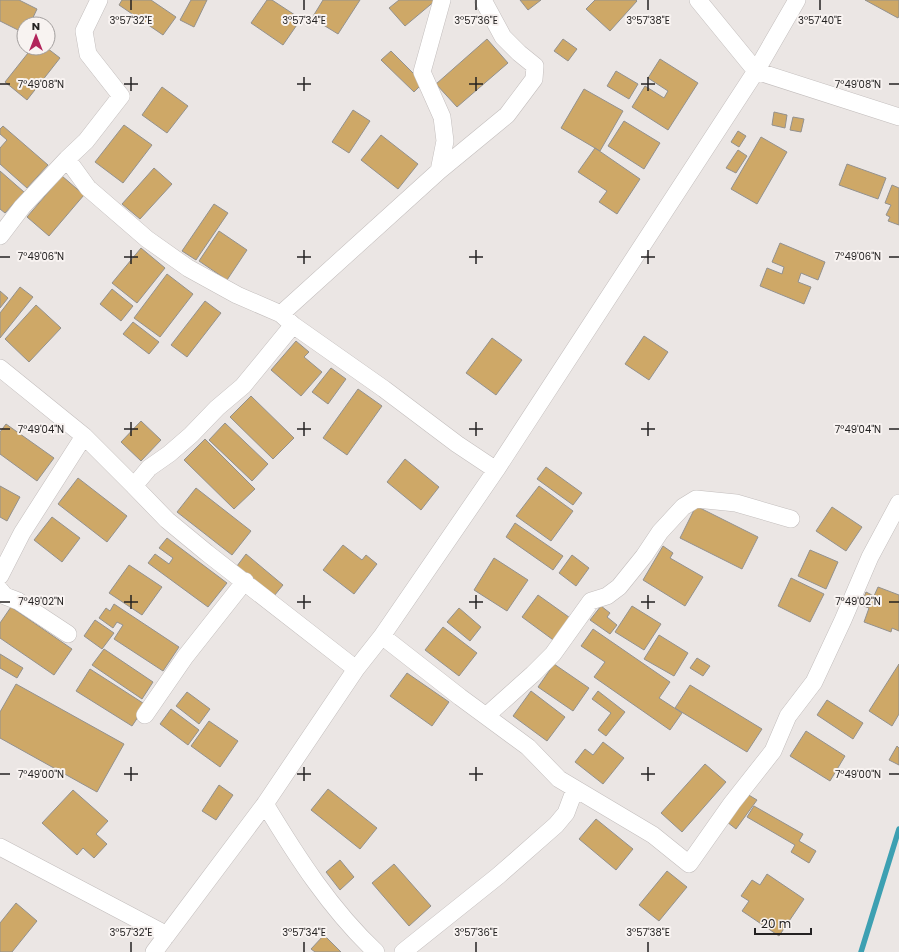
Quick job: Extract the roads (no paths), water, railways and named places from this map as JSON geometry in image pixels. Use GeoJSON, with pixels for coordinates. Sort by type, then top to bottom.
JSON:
{"type":"FeatureCollection","features":[{"type":"Feature","properties":{"kind":"street"},"geometry":{"type":"LineString","coordinates":[[0,236],[22,207],[86,142],[121,96],[88,54],[84,31],[99,0]]}},
{"type":"Feature","properties":{"kind":"street"},"geometry":{"type":"LineString","coordinates":[[439,171],[445,141],[442,117],[422,72],[442,0]]}},
{"type":"Feature","properties":{"kind":"street"},"geometry":{"type":"LineString","coordinates":[[134,486],[149,468],[169,454],[191,435],[217,408],[243,386],[287,319],[439,171],[507,115],[534,79],[535,66],[503,37],[483,0]]}},
{"type":"Feature","properties":{"kind":"street"},"geometry":{"type":"LineString","coordinates":[[698,0],[756,71],[899,117]]}},
{"type":"Feature","properties":{"kind":"street"},"geometry":{"type":"LineString","coordinates":[[154,952],[265,804],[356,669],[382,636],[496,470],[756,71],[797,0]]}},
{"type":"Feature","properties":{"kind":"street"},"geometry":{"type":"LineString","coordinates":[[67,160],[88,188],[147,239],[188,268],[236,295],[287,319],[457,444],[496,470]]}},
{"type":"Feature","properties":{"kind":"street"},"geometry":{"type":"LineString","coordinates":[[0,368],[84,436],[167,520],[356,669]]}},
{"type":"Feature","properties":{"kind":"street"},"geometry":{"type":"LineString","coordinates":[[0,576],[22,533],[84,436]]}},
{"type":"Feature","properties":{"kind":"street"},"geometry":{"type":"LineString","coordinates":[[486,716],[553,654],[591,601],[607,596],[619,587],[644,556],[660,532],[683,507],[696,499],[736,503],[790,519]]}},
{"type":"Feature","properties":{"kind":"street"},"geometry":{"type":"LineString","coordinates":[[382,636],[528,747],[559,779],[653,835],[689,864],[732,803],[773,751],[788,716],[814,682],[870,557],[899,503]]}},
{"type":"Feature","properties":{"kind":"street"},"geometry":{"type":"LineString","coordinates":[[145,715],[185,657],[245,582]]}},
{"type":"Feature","properties":{"kind":"street"},"geometry":{"type":"LineString","coordinates":[[0,590],[5,596],[18,601],[68,634]]}},
{"type":"Feature","properties":{"kind":"street"},"geometry":{"type":"LineString","coordinates":[[403,952],[498,876],[556,825],[566,813],[575,789]]}},
{"type":"Feature","properties":{"kind":"street"},"geometry":{"type":"LineString","coordinates":[[265,804],[293,850],[329,901],[363,940],[376,952]]}},
{"type":"Feature","properties":{"kind":"street"},"geometry":{"type":"LineString","coordinates":[[0,847],[166,936]]}},
{"type":"Feature","properties":{"kind":"waterway"},"geometry":{"type":"LineString","coordinates":[[861,952],[899,829]]}}]}
